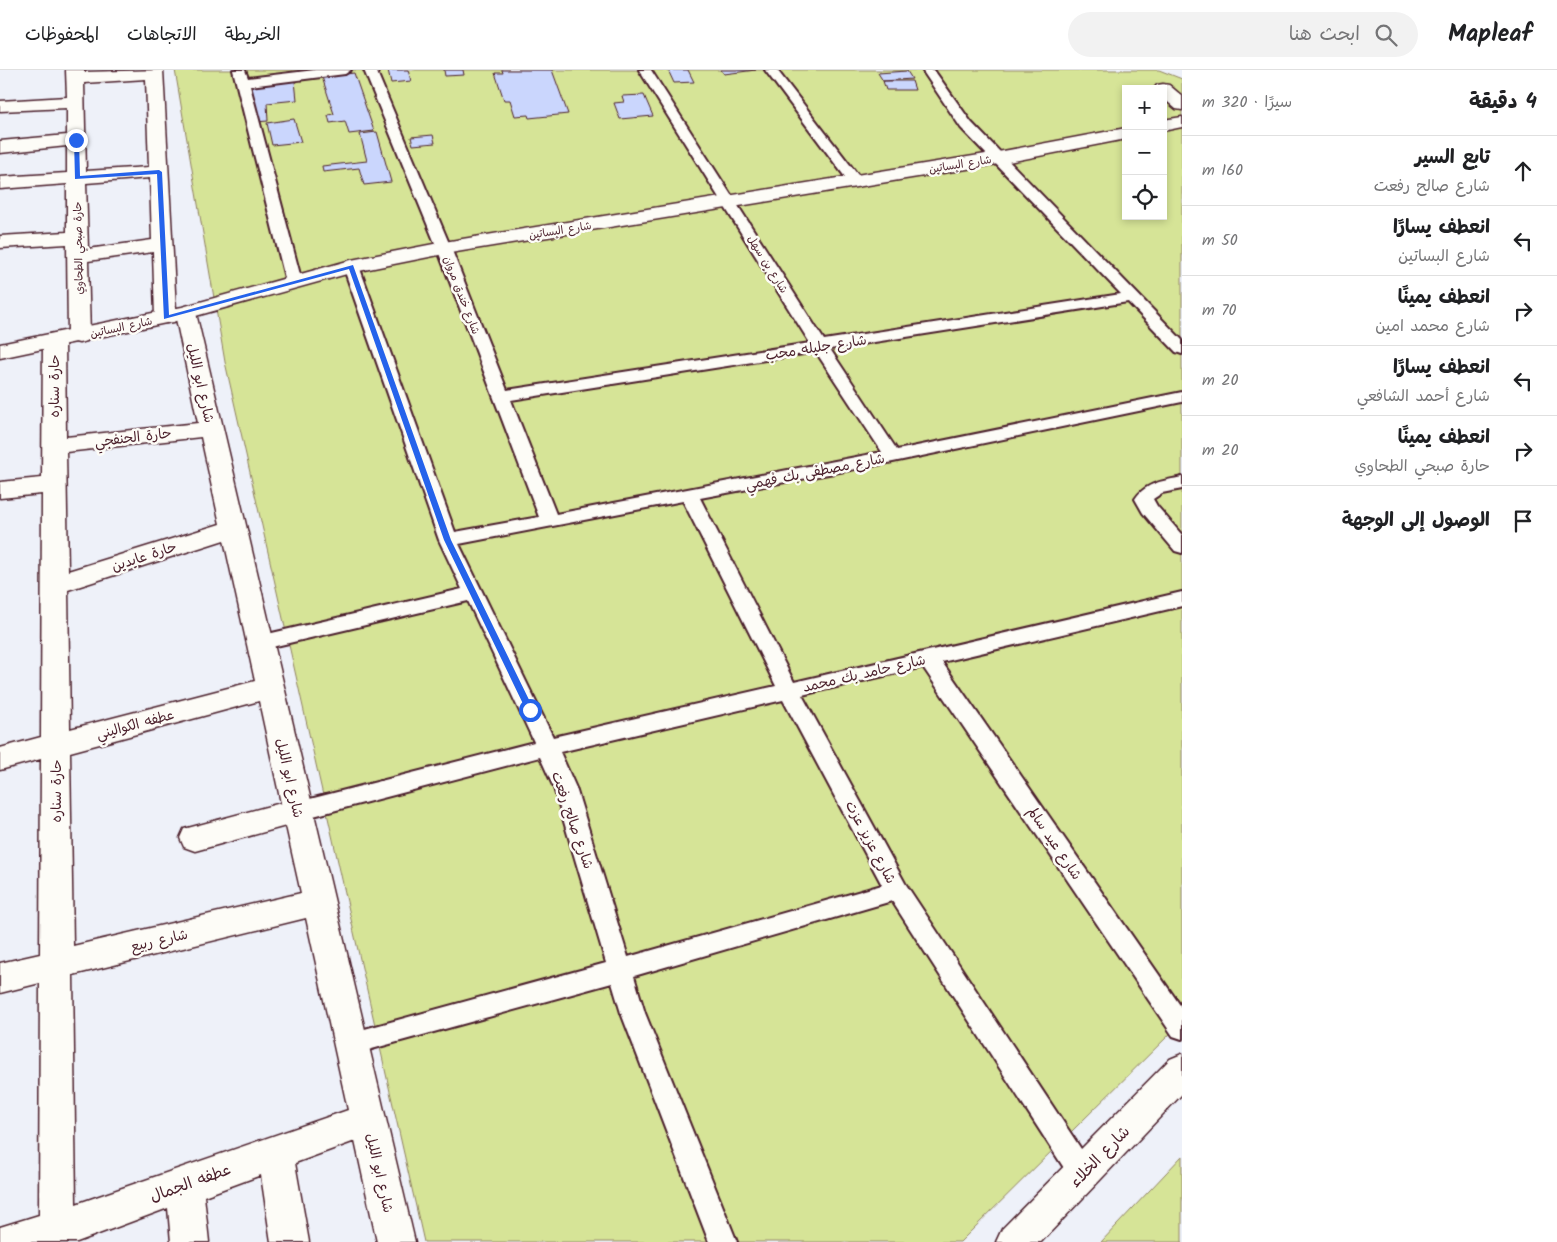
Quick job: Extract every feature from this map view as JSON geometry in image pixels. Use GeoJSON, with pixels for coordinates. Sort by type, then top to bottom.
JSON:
{"type":"FeatureCollection","features":[{"type":"Feature","properties":{"kind":"street"},"geometry":{"type":"LineString","coordinates":[[75,74],[154,71]]}},
{"type":"Feature","properties":{"kind":"street","name":"شارع ابو الليل"},"geometry":{"type":"LineString","coordinates":[[154,71],[163,245],[175,315],[211,428],[396,1242]]}},
{"type":"Feature","properties":{"kind":"street","name":"حارة صبحي الطحاوي"},"geometry":{"type":"LineString","coordinates":[[66,338],[78,246],[75,74]]}},
{"type":"Feature","properties":{"kind":"street"},"geometry":{"type":"LineString","coordinates":[[1167,93],[1182,105]]}},
{"type":"Feature","properties":{"kind":"street"},"geometry":{"type":"LineString","coordinates":[[0,106],[76,102]]}},
{"type":"Feature","properties":{"kind":"street"},"geometry":{"type":"LineString","coordinates":[[1167,125],[1182,122]]}},
{"type":"Feature","properties":{"kind":"street","name":"شارع البساتين"},"geometry":{"type":"LineString","coordinates":[[0,351],[175,315],[351,266],[444,248],[998,158],[1122,134]]}},
{"type":"Feature","properties":{"kind":"street"},"geometry":{"type":"LineString","coordinates":[[0,147],[76,140]]}},
{"type":"Feature","properties":{"kind":"street"},"geometry":{"type":"LineString","coordinates":[[0,183],[159,172]]}},
{"type":"Feature","properties":{"kind":"street"},"geometry":{"type":"LineString","coordinates":[[0,242],[78,246],[163,245]]}},
{"type":"Feature","properties":{"kind":"street","name":"حارة سناره"},"geometry":{"type":"LineString","coordinates":[[58,1235],[54,446],[66,338]]}},
{"type":"Feature","properties":{"kind":"street","name":"حارة الحنفجي"},"geometry":{"type":"LineString","coordinates":[[54,446],[211,428]]}},
{"type":"Feature","properties":{"kind":"street"},"geometry":{"type":"LineString","coordinates":[[0,490],[54,485]]}},
{"type":"Feature","properties":{"kind":"street","name":"حارة عابدين"},"geometry":{"type":"LineString","coordinates":[[55,585],[234,528]]}},
{"type":"Feature","properties":{"kind":"street","name":"عطفه الكواليني"},"geometry":{"type":"LineString","coordinates":[[0,759],[270,688]]}},
{"type":"Feature","properties":{"kind":"street"},"geometry":{"type":"LineString","coordinates":[[195,838],[298,811]]}},
{"type":"Feature","properties":{"kind":"street","name":"شارع ربيع"},"geometry":{"type":"LineString","coordinates":[[0,978],[319,902]]}},
{"type":"Feature","properties":{"kind":"street","name":"شارع الخلاء"},"geometry":{"type":"LineString","coordinates":[[1015,1242],[1182,1070]]}},
{"type":"Feature","properties":{"kind":"street","name":"عطفه الجمال"},"geometry":{"type":"LineString","coordinates":[[10,1242],[58,1235],[184,1184],[368,1120]]}},
{"type":"Feature","properties":{"kind":"street"},"geometry":{"type":"LineString","coordinates":[[275,1152],[290,1242]]}},
{"type":"Feature","properties":{"kind":"street"},"geometry":{"type":"LineString","coordinates":[[184,1184],[190,1242]]}},
{"type":"Feature","properties":{"kind":"lane"},"geometry":{"type":"LineString","coordinates":[[294,282],[240,77],[345,70]]}},
{"type":"Feature","properties":{"kind":"lane","name":"شارع خندق مروان"},"geometry":{"type":"LineString","coordinates":[[370,70],[444,248],[550,522]]}},
{"type":"Feature","properties":{"kind":"lane","name":"شارع بن سهل"},"geometry":{"type":"LineString","coordinates":[[645,70],[820,346],[893,456]]}},
{"type":"Feature","properties":{"kind":"lane"},"geometry":{"type":"LineString","coordinates":[[771,70],[856,182]]}},
{"type":"Feature","properties":{"kind":"lane"},"geometry":{"type":"LineString","coordinates":[[928,70],[966,125],[1182,349]]}},
{"type":"Feature","properties":{"kind":"lane","name":"شارع صالح رفعت"},"geometry":{"type":"LineString","coordinates":[[351,266],[448,540],[565,788],[636,1022],[723,1242]]}},
{"type":"Feature","properties":{"kind":"lane","name":"شارع جليله محب"},"geometry":{"type":"LineString","coordinates":[[501,396],[1132,297]]}},
{"type":"Feature","properties":{"kind":"lane","name":"شارع مصطفى بك فهمي"},"geometry":{"type":"LineString","coordinates":[[448,540],[893,456],[1182,397]]}},
{"type":"Feature","properties":{"kind":"lane"},"geometry":{"type":"LineString","coordinates":[[1182,483],[1148,492],[1144,499],[1149,510],[1182,548]]}},
{"type":"Feature","properties":{"kind":"lane","name":"شارع عزيز عزت"},"geometry":{"type":"LineString","coordinates":[[689,495],[789,691],[897,890],[1082,1173]]}},
{"type":"Feature","properties":{"kind":"lane"},"geometry":{"type":"LineString","coordinates":[[259,642],[472,593]]}},
{"type":"Feature","properties":{"kind":"lane","name":"شارع حامد بك محمد"},"geometry":{"type":"LineString","coordinates":[[298,811],[547,747],[1182,599]]}},
{"type":"Feature","properties":{"kind":"lane","name":"شارع عيد سالم"},"geometry":{"type":"LineString","coordinates":[[928,658],[1182,1028]]}},
{"type":"Feature","properties":{"kind":"lane"},"geometry":{"type":"LineString","coordinates":[[350,1044],[619,970],[897,890]]}},
{"type":"Feature","properties":{"kind":"green space"},"geometry":{"type":"Polygon","coordinates":[[[175,70],[1159,70],[1182,79],[1182,1022],[960,1242],[424,1242],[225,362],[175,70]]]}},
{"type":"Feature","properties":{"kind":"green space"},"geometry":{"type":"Polygon","coordinates":[[[1182,1156],[1182,1242],[1101,1242],[1182,1156]]]}},
{"type":"Feature","properties":{"kind":"building"},"geometry":{"type":"Polygon","coordinates":[[[388,70],[408,70],[411,81],[391,83],[388,70]]]}},
{"type":"Feature","properties":{"kind":"building"},"geometry":{"type":"Polygon","coordinates":[[[444,70],[463,70],[464,75],[445,76],[444,70]]]}},
{"type":"Feature","properties":{"kind":"building"},"geometry":{"type":"Polygon","coordinates":[[[502,70],[552,70],[568,114],[529,118],[528,115],[515,116],[510,100],[504,100],[495,73],[503,73],[502,70]]]}},
{"type":"Feature","properties":{"kind":"building"},"geometry":{"type":"Polygon","coordinates":[[[668,70],[688,70],[694,82],[674,83],[668,70]]]}},
{"type":"Feature","properties":{"kind":"building"},"geometry":{"type":"Polygon","coordinates":[[[721,70],[756,70],[724,74],[721,70]]]}},
{"type":"Feature","properties":{"kind":"building"},"geometry":{"type":"Polygon","coordinates":[[[907,71],[912,79],[883,81],[878,73],[907,71]]]}},
{"type":"Feature","properties":{"kind":"building"},"geometry":{"type":"Polygon","coordinates":[[[354,73],[374,131],[349,134],[345,121],[330,123],[328,115],[334,114],[322,77],[354,73]]]}},
{"type":"Feature","properties":{"kind":"building"},"geometry":{"type":"Polygon","coordinates":[[[295,81],[297,100],[267,103],[268,121],[255,122],[252,85],[295,81]]]}},
{"type":"Feature","properties":{"kind":"building"},"geometry":{"type":"Polygon","coordinates":[[[883,81],[912,81],[915,90],[886,90],[883,81]]]}},
{"type":"Feature","properties":{"kind":"building"},"geometry":{"type":"Polygon","coordinates":[[[644,95],[653,116],[620,119],[614,103],[624,102],[622,96],[644,95]]]}},
{"type":"Feature","properties":{"kind":"building"},"geometry":{"type":"Polygon","coordinates":[[[294,119],[301,142],[272,145],[267,123],[294,119]]]}},
{"type":"Feature","properties":{"kind":"building"},"geometry":{"type":"Polygon","coordinates":[[[377,132],[391,182],[364,185],[359,168],[323,172],[322,166],[367,161],[360,134],[377,132]]]}},
{"type":"Feature","properties":{"kind":"building"},"geometry":{"type":"Polygon","coordinates":[[[433,135],[435,143],[413,145],[411,137],[433,135]]]}},
{"type":"Feature","properties":{"kind":"route"},"geometry":{"type":"LineString","coordinates":[[76,140],[77,178],[159,172],[166,317],[185,314],[351,266],[448,540],[530,710]]}}]}
